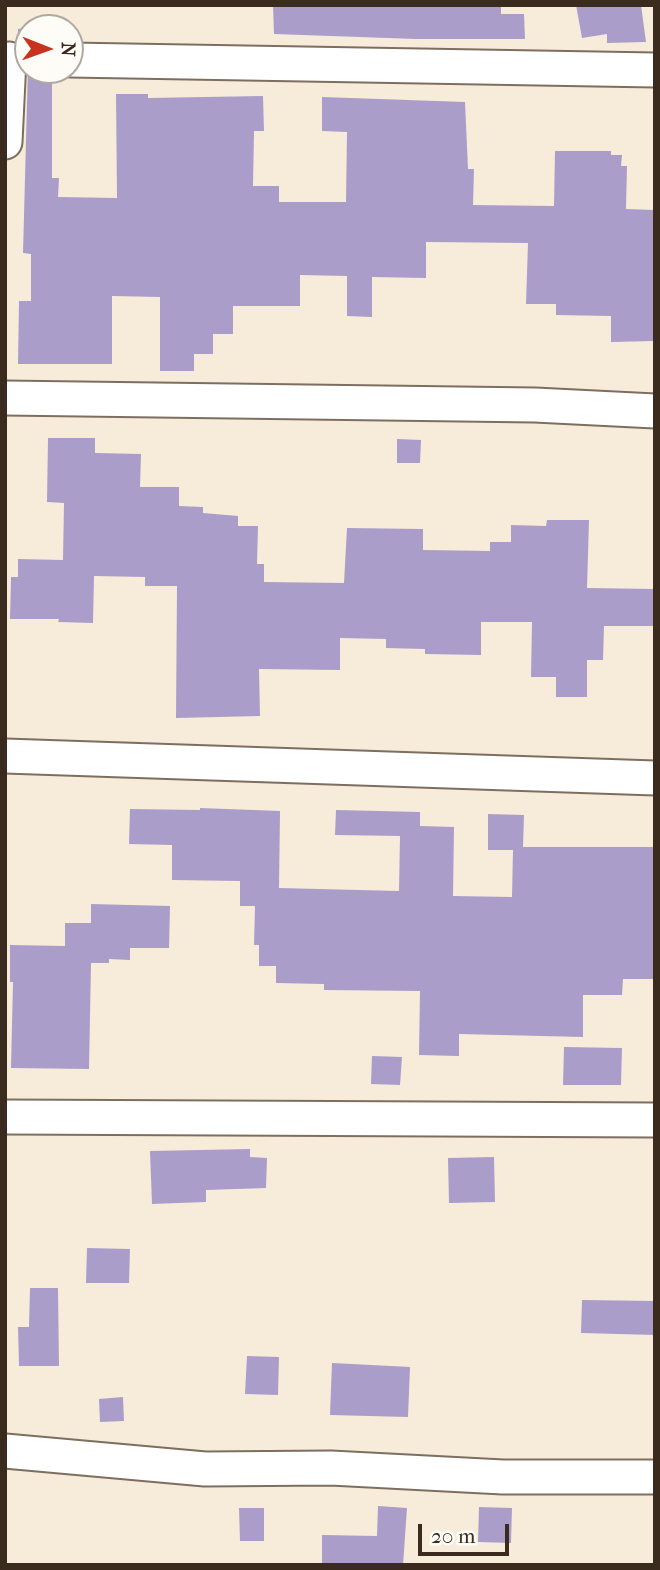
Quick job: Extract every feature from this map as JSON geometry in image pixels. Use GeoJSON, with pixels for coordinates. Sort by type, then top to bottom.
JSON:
{"type":"FeatureCollection","features":[{"type":"Feature","properties":{"kind":"street"},"geometry":{"type":"LineString","coordinates":[[5,142],[14,59]]}},
{"type":"Feature","properties":{"kind":"street"},"geometry":{"type":"LineString","coordinates":[[84,60],[655,70]]}},
{"type":"Feature","properties":{"kind":"street"},"geometry":{"type":"LineString","coordinates":[[5,398],[535,405],[655,411]]}},
{"type":"Feature","properties":{"kind":"street"},"geometry":{"type":"LineString","coordinates":[[5,756],[655,778]]}},
{"type":"Feature","properties":{"kind":"street"},"geometry":{"type":"LineString","coordinates":[[5,1116],[655,1120]]}},
{"type":"Feature","properties":{"kind":"street"},"geometry":{"type":"LineString","coordinates":[[5,1451],[205,1469],[331,1468],[503,1477],[655,1477]]}},
{"type":"Feature","properties":{"kind":"building"},"geometry":{"type":"Polygon","coordinates":[[[273,5],[501,5],[501,14],[524,14],[525,39],[416,39],[274,34],[273,5]]]}},
{"type":"Feature","properties":{"kind":"building"},"geometry":{"type":"Polygon","coordinates":[[[576,5],[641,5],[646,42],[607,43],[607,34],[582,38],[576,5]]]}},
{"type":"Feature","properties":{"kind":"building"},"geometry":{"type":"Polygon","coordinates":[[[27,84],[52,84],[52,178],[59,178],[58,197],[117,198],[116,94],[148,94],[148,98],[263,96],[264,131],[254,131],[253,186],[279,186],[279,202],[346,202],[347,132],[322,131],[322,97],[465,102],[468,169],[474,169],[473,205],[554,206],[555,151],[611,151],[611,155],[622,155],[621,166],[627,166],[626,209],[655,210],[655,341],[611,342],[611,316],[556,315],[556,304],[526,304],[528,243],[426,242],[426,278],[372,277],[372,317],[347,316],[347,276],[300,275],[300,306],[233,306],[233,334],[213,334],[213,354],[194,354],[194,371],[160,371],[160,297],[112,296],[112,364],[18,364],[19,301],[31,301],[31,254],[23,253],[27,84]]]}},
{"type":"Feature","properties":{"kind":"building"},"geometry":{"type":"Polygon","coordinates":[[[48,438],[95,438],[95,453],[141,454],[140,487],[179,487],[179,506],[203,507],[203,513],[238,516],[238,526],[258,526],[257,564],[264,564],[264,582],[344,583],[347,528],[423,529],[423,550],[490,551],[490,542],[511,542],[511,525],[546,526],[547,520],[589,520],[587,588],[655,589],[655,626],[604,626],[603,660],[587,660],[587,697],[556,697],[556,677],[531,677],[532,622],[481,622],[481,655],[425,654],[425,649],[386,648],[386,639],[340,638],[340,670],[259,669],[260,716],[176,718],[177,586],[145,586],[145,577],[94,576],[93,623],[58,622],[59,619],[10,619],[11,577],[18,577],[18,559],[63,560],[64,503],[47,502],[48,438]]]}},
{"type":"Feature","properties":{"kind":"building"},"geometry":{"type":"Polygon","coordinates":[[[397,439],[421,440],[420,463],[397,463],[397,439]]]}},
{"type":"Feature","properties":{"kind":"building"},"geometry":{"type":"Polygon","coordinates":[[[130,809],[280,811],[279,888],[399,891],[400,836],[335,835],[336,810],[420,812],[420,826],[454,827],[453,896],[512,897],[513,850],[488,850],[488,814],[524,815],[523,847],[655,847],[655,979],[623,979],[622,995],[583,995],[583,1037],[459,1034],[459,1056],[419,1055],[420,991],[324,990],[324,984],[276,983],[276,966],[259,966],[259,945],[254,945],[255,906],[240,906],[240,881],[172,880],[172,845],[129,844],[130,809]]]}},
{"type":"Feature","properties":{"kind":"building"},"geometry":{"type":"Polygon","coordinates":[[[91,904],[170,906],[169,948],[130,948],[130,960],[109,959],[109,963],[91,963],[89,1069],[11,1068],[13,982],[10,982],[10,945],[65,946],[65,923],[91,923],[91,904]]]}},
{"type":"Feature","properties":{"kind":"building"},"geometry":{"type":"Polygon","coordinates":[[[564,1047],[622,1048],[621,1085],[563,1085],[564,1047]]]}},
{"type":"Feature","properties":{"kind":"building"},"geometry":{"type":"Polygon","coordinates":[[[372,1056],[402,1057],[400,1085],[371,1084],[372,1056]]]}},
{"type":"Feature","properties":{"kind":"building"},"geometry":{"type":"Polygon","coordinates":[[[250,1149],[250,1157],[267,1158],[266,1188],[206,1190],[206,1202],[152,1204],[150,1151],[250,1149]]]}},
{"type":"Feature","properties":{"kind":"building"},"geometry":{"type":"Polygon","coordinates":[[[494,1157],[495,1202],[449,1203],[448,1158],[494,1157]]]}},
{"type":"Feature","properties":{"kind":"building"},"geometry":{"type":"Polygon","coordinates":[[[87,1248],[130,1249],[129,1283],[86,1283],[87,1248]]]}},
{"type":"Feature","properties":{"kind":"building"},"geometry":{"type":"Polygon","coordinates":[[[30,1288],[58,1288],[59,1366],[19,1366],[18,1327],[29,1327],[30,1288]]]}},
{"type":"Feature","properties":{"kind":"building"},"geometry":{"type":"Polygon","coordinates":[[[582,1300],[655,1301],[655,1335],[581,1333],[582,1300]]]}},
{"type":"Feature","properties":{"kind":"building"},"geometry":{"type":"Polygon","coordinates":[[[247,1356],[279,1357],[278,1395],[245,1394],[247,1356]]]}},
{"type":"Feature","properties":{"kind":"building"},"geometry":{"type":"Polygon","coordinates":[[[332,1363],[410,1367],[408,1417],[330,1415],[332,1363]]]}},
{"type":"Feature","properties":{"kind":"building"},"geometry":{"type":"Polygon","coordinates":[[[123,1397],[124,1421],[100,1422],[99,1399],[123,1397]]]}},
{"type":"Feature","properties":{"kind":"building"},"geometry":{"type":"Polygon","coordinates":[[[378,1506],[407,1508],[403,1565],[322,1565],[322,1535],[377,1536],[378,1506]]]}},
{"type":"Feature","properties":{"kind":"building"},"geometry":{"type":"Polygon","coordinates":[[[479,1507],[512,1508],[511,1543],[478,1542],[479,1507]]]}},
{"type":"Feature","properties":{"kind":"building"},"geometry":{"type":"Polygon","coordinates":[[[239,1508],[264,1508],[264,1541],[240,1541],[239,1508]]]}}]}
